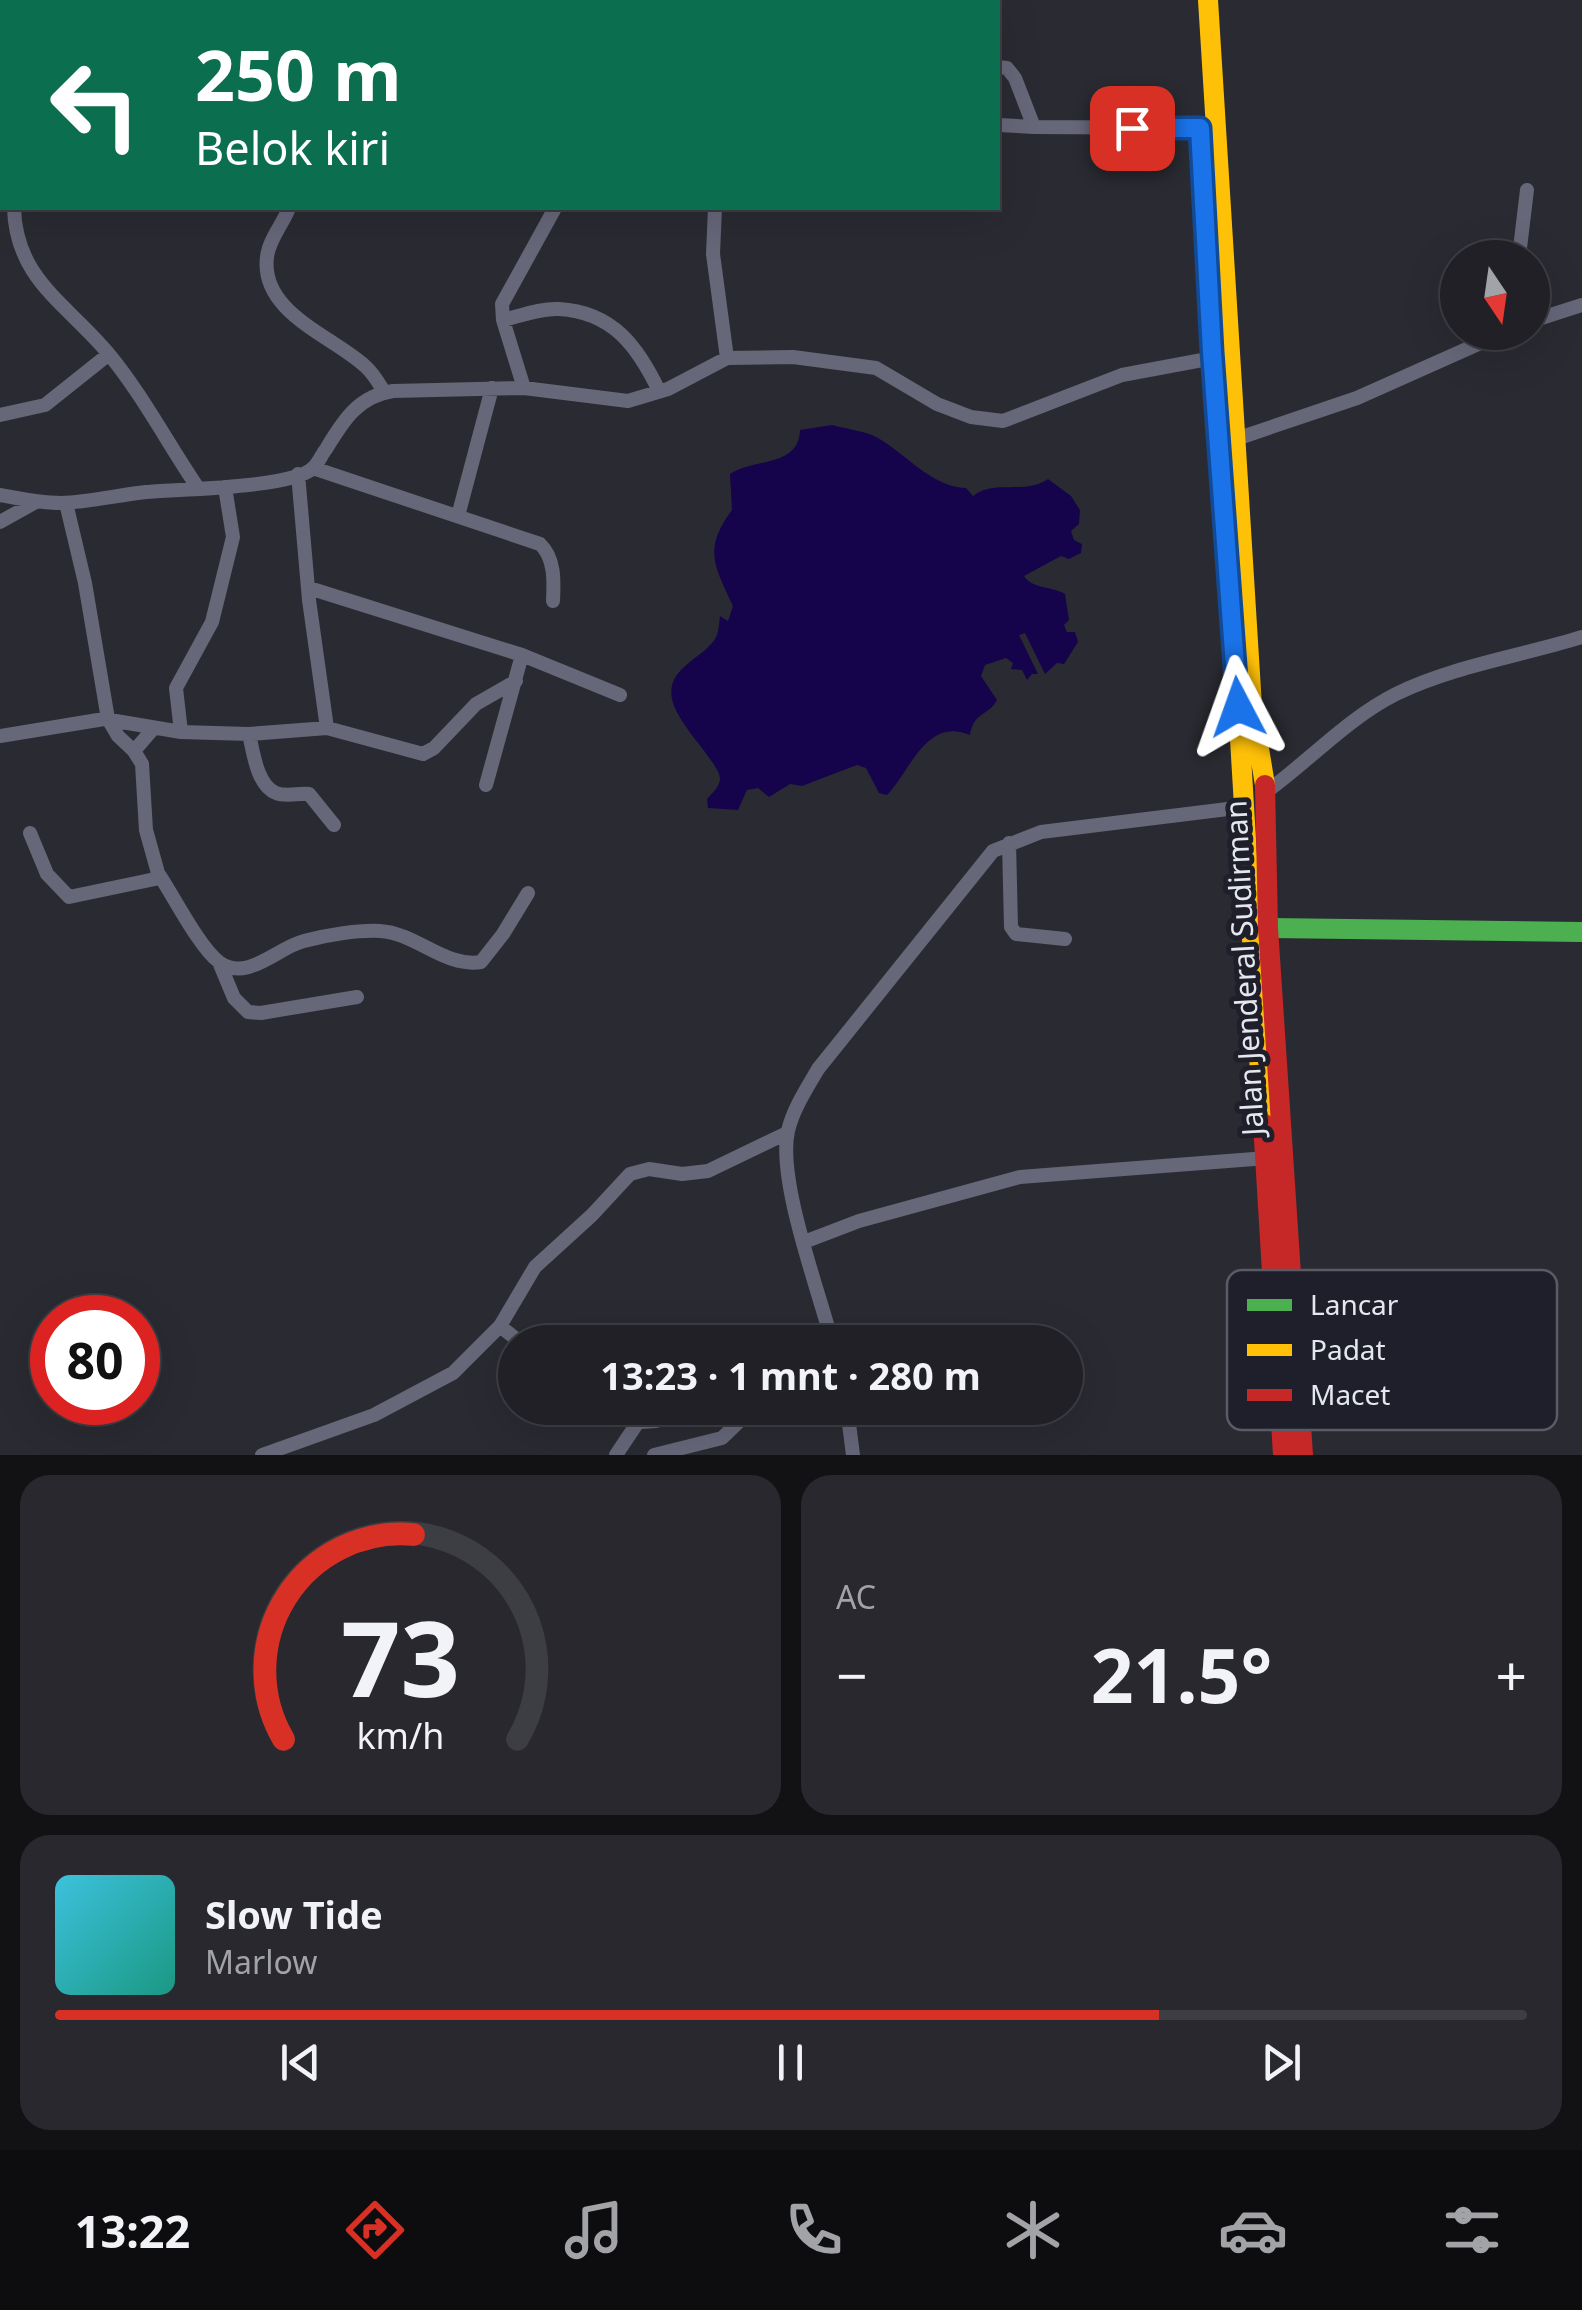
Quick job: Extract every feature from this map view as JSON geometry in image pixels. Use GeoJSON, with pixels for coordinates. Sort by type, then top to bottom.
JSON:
{"type":"FeatureCollection","features":[{"type":"Feature","properties":{"kind":"main road","name":"Jalan Jenderal Sudirman"},"geometry":{"type":"LineString","coordinates":[[1192,0],[1213,358],[1245,706],[1266,792],[1268,928],[1291,1270]]}},
{"type":"Feature","properties":{"kind":"main road","name":"Jalan Jenderal Sudirman"},"geometry":{"type":"LineString","coordinates":[[1208,0],[1245,706],[1244,807],[1273,1270]]}},
{"type":"Feature","properties":{"kind":"main road"},"geometry":{"type":"LineString","coordinates":[[1268,928],[1582,932]]}},
{"type":"Feature","properties":{"kind":"main road","name":"Jalan Jenderal Sudirman"},"geometry":{"type":"LineString","coordinates":[[1283,1430],[1284,1455]]}},
{"type":"Feature","properties":{"kind":"main road","name":"Jalan Jenderal Sudirman"},"geometry":{"type":"LineString","coordinates":[[1301,1430],[1303,1455]]}},
{"type":"Feature","properties":{"kind":"street"},"geometry":{"type":"LineString","coordinates":[[1000,67],[1007,68],[1015,78],[1034,127]]}},
{"type":"Feature","properties":{"kind":"street"},"geometry":{"type":"LineString","coordinates":[[1000,125],[1200,128]]}},
{"type":"Feature","properties":{"kind":"street"},"geometry":{"type":"LineString","coordinates":[[1521,240],[1527,190]]}},
{"type":"Feature","properties":{"kind":"street"},"geometry":{"type":"LineString","coordinates":[[14,210],[15,228],[29,268],[108,354],[198,488]]}},
{"type":"Feature","properties":{"kind":"street"},"geometry":{"type":"LineString","coordinates":[[289,210],[266,256],[268,279],[275,294],[317,333],[366,367],[384,392]]}},
{"type":"Feature","properties":{"kind":"street"},"geometry":{"type":"LineString","coordinates":[[524,388],[503,320],[502,304],[554,210]]}},
{"type":"Feature","properties":{"kind":"street"},"geometry":{"type":"LineString","coordinates":[[714,210],[713,254],[727,358]]}},
{"type":"Feature","properties":{"kind":"street"},"geometry":{"type":"LineString","coordinates":[[1550,314],[1582,305]]}},
{"type":"Feature","properties":{"kind":"street"},"geometry":{"type":"LineString","coordinates":[[503,320],[557,309],[586,315],[628,338],[659,392]]}},
{"type":"Feature","properties":{"kind":"street"},"geometry":{"type":"LineString","coordinates":[[1232,440],[1357,398],[1465,350]]}},
{"type":"Feature","properties":{"kind":"street"},"geometry":{"type":"LineString","coordinates":[[0,414],[45,405],[108,354]]}},
{"type":"Feature","properties":{"kind":"street"},"geometry":{"type":"LineString","coordinates":[[327,728],[309,588],[306,472],[361,402],[384,392],[524,388],[628,400],[659,392],[727,358],[793,357],[876,368],[937,404],[991,420],[1018,417],[1122,375],[1213,358]]}},
{"type":"Feature","properties":{"kind":"street"},"geometry":{"type":"LineString","coordinates":[[458,516],[492,388]]}},
{"type":"Feature","properties":{"kind":"street"},"geometry":{"type":"LineString","coordinates":[[0,495],[66,503],[224,487],[306,472],[540,544],[546,549],[552,570],[552,600]]}},
{"type":"Feature","properties":{"kind":"street"},"geometry":{"type":"LineString","coordinates":[[181,732],[176,688],[212,622],[233,537],[224,487]]}},
{"type":"Feature","properties":{"kind":"street"},"geometry":{"type":"LineString","coordinates":[[0,522],[36,502]]}},
{"type":"Feature","properties":{"kind":"street"},"geometry":{"type":"LineString","coordinates":[[66,503],[85,584],[108,719],[142,764],[146,830],[158,873],[219,962],[234,998],[248,1012],[358,997]]}},
{"type":"Feature","properties":{"kind":"street"},"geometry":{"type":"LineString","coordinates":[[309,588],[522,655],[620,695]]}},
{"type":"Feature","properties":{"kind":"street"},"geometry":{"type":"LineString","coordinates":[[1266,792],[1358,718],[1398,693],[1582,637]]}},
{"type":"Feature","properties":{"kind":"street"},"geometry":{"type":"LineString","coordinates":[[486,784],[522,655]]}},
{"type":"Feature","properties":{"kind":"street"},"geometry":{"type":"LineString","coordinates":[[0,736],[108,719],[181,732],[249,734],[327,728],[419,754],[429,752],[476,704],[516,681]]}},
{"type":"Feature","properties":{"kind":"street"},"geometry":{"type":"LineString","coordinates":[[134,751],[153,729]]}},
{"type":"Feature","properties":{"kind":"street"},"geometry":{"type":"LineString","coordinates":[[249,734],[262,781],[268,789],[282,795],[309,794],[334,825]]}},
{"type":"Feature","properties":{"kind":"street"},"geometry":{"type":"LineString","coordinates":[[827,1325],[792,1198],[787,1133],[799,1101],[818,1069],[944,910],[994,851],[1009,842],[1041,832],[1244,807]]}},
{"type":"Feature","properties":{"kind":"street"},"geometry":{"type":"LineString","coordinates":[[30,833],[47,874],[69,897],[150,882],[158,873]]}},
{"type":"Feature","properties":{"kind":"street"},"geometry":{"type":"LineString","coordinates":[[1009,842],[1010,928],[1031,938],[1066,939]]}},
{"type":"Feature","properties":{"kind":"street"},"geometry":{"type":"LineString","coordinates":[[219,962],[240,968],[260,963],[300,941],[380,932],[461,962],[476,963],[487,958],[528,893]]}},
{"type":"Feature","properties":{"kind":"street"},"geometry":{"type":"LineString","coordinates":[[501,1325],[535,1267],[600,1208],[630,1174],[648,1169],[682,1174],[708,1171],[787,1133]]}},
{"type":"Feature","properties":{"kind":"street"},"geometry":{"type":"LineString","coordinates":[[804,1242],[878,1215],[1020,1177],[1267,1158]]}},
{"type":"Feature","properties":{"kind":"street"},"geometry":{"type":"LineString","coordinates":[[262,1455],[374,1415],[438,1382],[467,1362],[498,1328]]}},
{"type":"Feature","properties":{"kind":"street"},"geometry":{"type":"LineString","coordinates":[[616,1455],[636,1425]]}},
{"type":"Feature","properties":{"kind":"street"},"geometry":{"type":"LineString","coordinates":[[654,1455],[722,1438],[735,1425]]}},
{"type":"Feature","properties":{"kind":"street"},"geometry":{"type":"LineString","coordinates":[[849,1425],[853,1455]]}},
{"type":"Feature","properties":{"kind":"shaded area"},"geometry":{"type":"Polygon","coordinates":[[[832,425],[878,438],[931,476],[966,488],[973,496],[990,488],[1030,486],[1048,479],[1071,496],[1080,510],[1079,524],[1071,531],[1074,540],[1082,544],[1081,553],[1069,559],[1061,556],[1024,576],[1032,583],[1065,594],[1069,620],[1064,625],[1067,632],[1075,632],[1078,642],[1064,664],[1057,663],[1045,674],[1025,633],[1019,635],[1038,674],[1027,680],[1022,670],[1011,669],[1013,663],[1006,658],[985,665],[981,676],[997,700],[994,705],[978,718],[970,735],[955,731],[930,740],[887,795],[879,793],[866,768],[857,765],[802,786],[790,784],[769,797],[758,788],[747,790],[738,810],[708,808],[707,799],[720,779],[718,772],[675,709],[672,688],[679,672],[715,639],[720,616],[728,621],[733,606],[714,557],[717,536],[732,510],[730,474],[792,451],[800,430],[832,425]]]}},
{"type":"Feature","properties":{"kind":"traffic: fast"},"geometry":{"type":"LineString","coordinates":[[1209,297],[1215,387]]}},
{"type":"Feature","properties":{"kind":"traffic: fast"},"geometry":{"type":"LineString","coordinates":[[1268,928],[1582,932]]}},
{"type":"Feature","properties":{"kind":"traffic: slow"},"geometry":{"type":"LineString","coordinates":[[1208,0],[1252,706],[1265,785]]}},
{"type":"Feature","properties":{"kind":"traffic: slow"},"geometry":{"type":"LineString","coordinates":[[1238,706],[1263,1123]]}},
{"type":"Feature","properties":{"kind":"traffic: jam"},"geometry":{"type":"LineString","coordinates":[[1265,785],[1268,928],[1291,1270]]}},
{"type":"Feature","properties":{"kind":"traffic: jam"},"geometry":{"type":"LineString","coordinates":[[1263,1123],[1272,1270]]}},
{"type":"Feature","properties":{"kind":"traffic: jam"},"geometry":{"type":"LineString","coordinates":[[1281,1430],[1283,1455]]}},
{"type":"Feature","properties":{"kind":"traffic: jam"},"geometry":{"type":"LineString","coordinates":[[1301,1430],[1303,1455]]}},
{"type":"Feature","properties":{"kind":"route"},"geometry":{"type":"LineString","coordinates":[[1132,128],[1200,128],[1238,707]]}}]}
